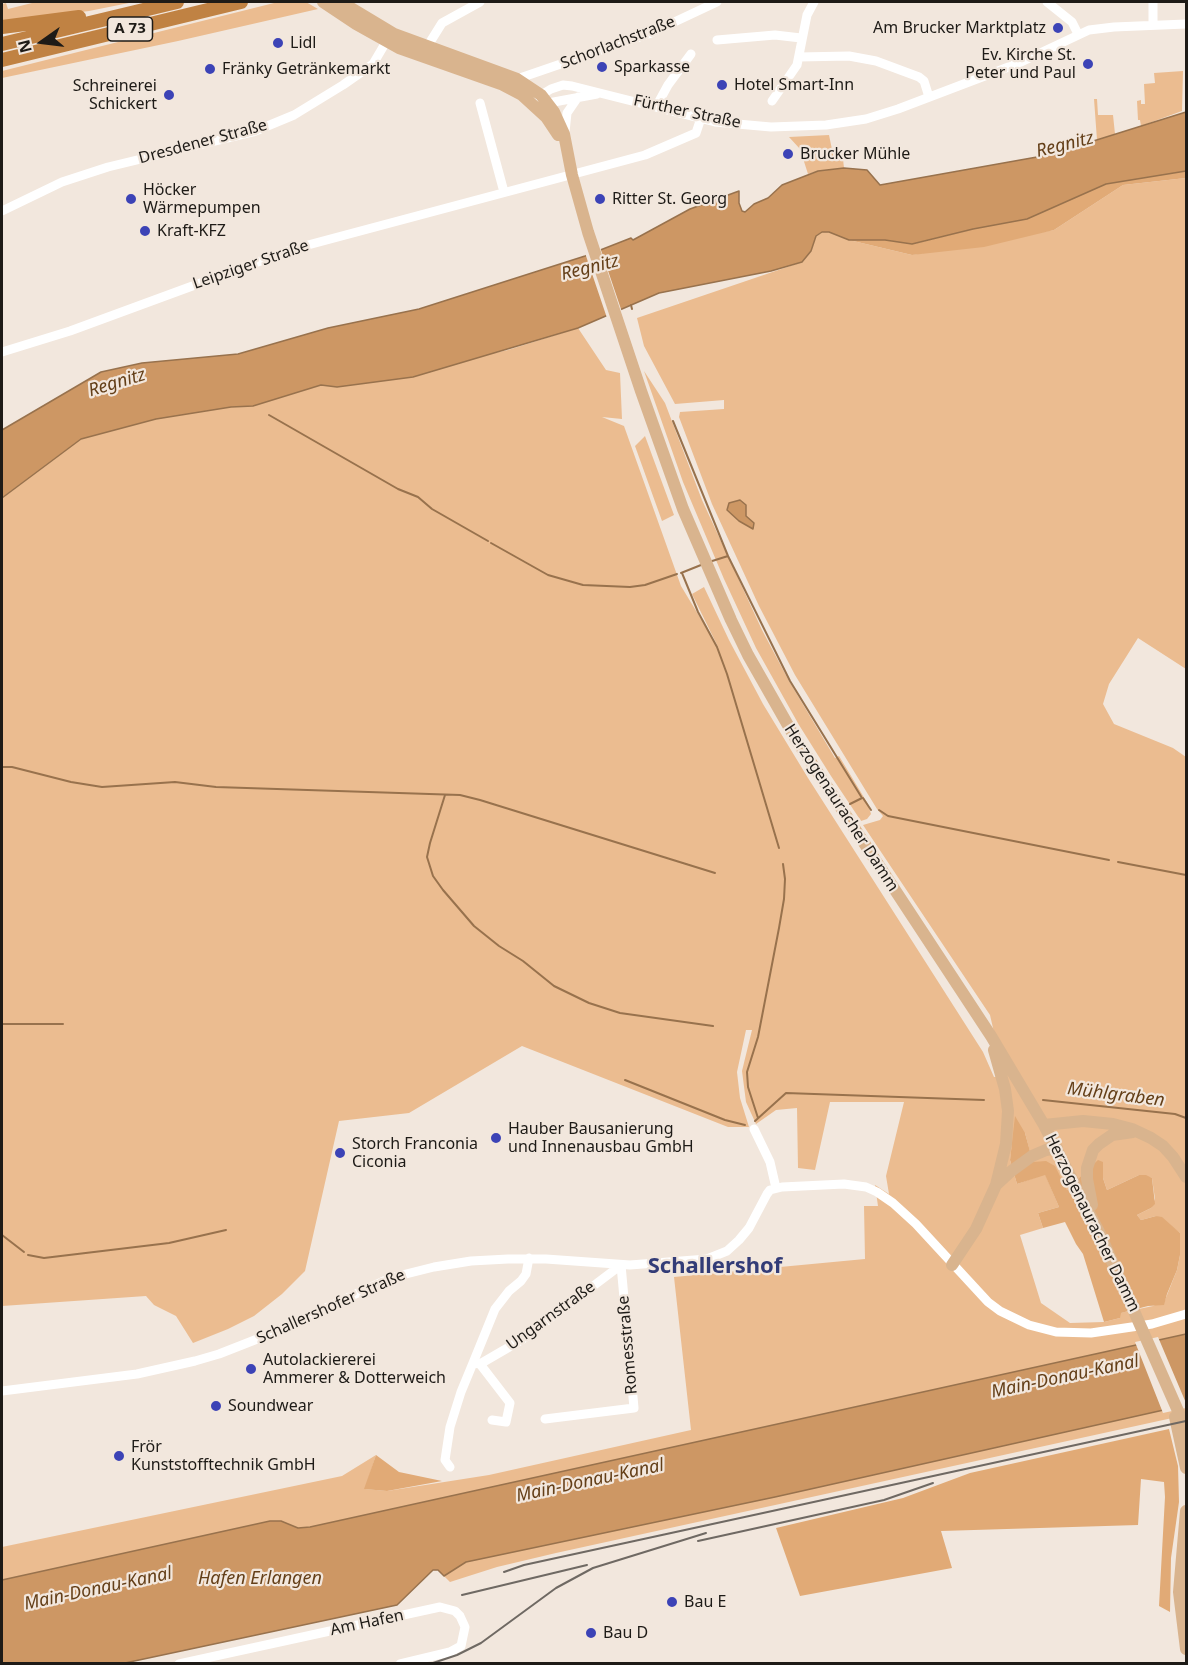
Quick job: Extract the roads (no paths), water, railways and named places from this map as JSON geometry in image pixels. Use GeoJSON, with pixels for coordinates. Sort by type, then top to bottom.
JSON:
{"type":"FeatureCollection","features":[{"type":"Feature","properties":{"kind":"highway","name":"A 73"},"geometry":{"type":"LineString","coordinates":[[2,44],[177,2]]}},
{"type":"Feature","properties":{"kind":"highway","name":"A 73"},"geometry":{"type":"LineString","coordinates":[[2,61],[242,2]]}},
{"type":"Feature","properties":{"kind":"highway"},"geometry":{"type":"LineString","coordinates":[[2,27],[126,13]]}},
{"type":"Feature","properties":{"kind":"main road"},"geometry":{"type":"LineString","coordinates":[[324,2],[386,42],[541,101]]}},
{"type":"Feature","properties":{"kind":"main road"},"geometry":{"type":"LineString","coordinates":[[341,2],[394,34],[517,79],[541,101]]}},
{"type":"Feature","properties":{"kind":"main road","name":"Herzogenauracher Damm"},"geometry":{"type":"LineString","coordinates":[[541,101],[564,134],[572,175],[594,249],[683,509],[748,655],[817,773],[991,1036],[1044,1125],[1100,1234],[1186,1429]]}},
{"type":"Feature","properties":{"kind":"main road","name":"Herzogenauracher Damm"},"geometry":{"type":"LineString","coordinates":[[541,101],[568,154]]}},
{"type":"Feature","properties":{"kind":"main road"},"geometry":{"type":"LineString","coordinates":[[952,1265],[976,1230],[996,1185],[1006,1144],[1008,1111],[1005,1089],[991,1036]]}},
{"type":"Feature","properties":{"kind":"main road"},"geometry":{"type":"LineString","coordinates":[[1044,1125],[1072,1121],[1123,1126],[1163,1146],[1186,1177]]}},
{"type":"Feature","properties":{"kind":"main road"},"geometry":{"type":"LineString","coordinates":[[1100,1234],[1087,1179],[1090,1156],[1099,1144],[1112,1135],[1141,1133]]}},
{"type":"Feature","properties":{"kind":"main road"},"geometry":{"type":"LineString","coordinates":[[996,1185],[1032,1156],[1057,1148]]}},
{"type":"Feature","properties":{"kind":"main road"},"geometry":{"type":"LineString","coordinates":[[1165,1381],[1186,1468]]}},
{"type":"Feature","properties":{"kind":"main road"},"geometry":{"type":"LineString","coordinates":[[1186,1511],[1179,1592],[1186,1648]]}},
{"type":"Feature","properties":{"kind":"main road"},"geometry":{"type":"LineString","coordinates":[[1179,1592],[1186,1565]]}},
{"type":"Feature","properties":{"kind":"street"},"geometry":{"type":"LineString","coordinates":[[427,47],[442,23],[480,2]]}},
{"type":"Feature","properties":{"kind":"street","name":"Schorlachstraße"},"geometry":{"type":"LineString","coordinates":[[517,79],[651,33],[717,2]]}},
{"type":"Feature","properties":{"kind":"street"},"geometry":{"type":"LineString","coordinates":[[772,102],[793,72],[799,57],[807,15],[814,2]]}},
{"type":"Feature","properties":{"kind":"street"},"geometry":{"type":"LineString","coordinates":[[1047,2],[1072,22],[1078,34]]}},
{"type":"Feature","properties":{"kind":"street"},"geometry":{"type":"LineString","coordinates":[[1153,2],[1153,25]]}},
{"type":"Feature","properties":{"kind":"street","name":"Fürther Straße"},"geometry":{"type":"LineString","coordinates":[[541,101],[551,89],[563,86],[582,87],[701,118],[753,126],[826,125],[883,114],[1019,63],[1078,34],[1107,27],[1186,24]]}},
{"type":"Feature","properties":{"kind":"street"},"geometry":{"type":"LineString","coordinates":[[717,40],[775,35],[801,38]]}},
{"type":"Feature","properties":{"kind":"street","name":"Dresdener Straße"},"geometry":{"type":"LineString","coordinates":[[2,211],[62,182],[108,167],[253,132],[294,114],[343,85],[373,63],[386,42]]}},
{"type":"Feature","properties":{"kind":"street"},"geometry":{"type":"LineString","coordinates":[[656,107],[668,85],[691,54]]}},
{"type":"Feature","properties":{"kind":"street"},"geometry":{"type":"LineString","coordinates":[[799,57],[849,56],[876,61],[919,77],[924,81],[929,97]]}},
{"type":"Feature","properties":{"kind":"street","name":"Fürther Straße"},"geometry":{"type":"LineString","coordinates":[[541,101],[603,93]]}},
{"type":"Feature","properties":{"kind":"street"},"geometry":{"type":"LineString","coordinates":[[564,134],[567,113],[578,97]]}},
{"type":"Feature","properties":{"kind":"street"},"geometry":{"type":"LineString","coordinates":[[480,103],[504,192]]}},
{"type":"Feature","properties":{"kind":"street","name":"Leipziger Straße"},"geometry":{"type":"LineString","coordinates":[[2,352],[70,331],[293,249],[645,155],[691,137],[699,129],[701,118]]}},
{"type":"Feature","properties":{"kind":"street"},"geometry":{"type":"LineString","coordinates":[[754,1129],[770,1162],[776,1188],[844,1184],[872,1189],[904,1213],[988,1302],[1000,1311],[1029,1325],[1056,1332],[1075,1333],[1152,1324],[1186,1314]]}},
{"type":"Feature","properties":{"kind":"street","name":"Schallershofer Straße"},"geometry":{"type":"LineString","coordinates":[[2,1391],[127,1375],[186,1364],[237,1348],[402,1274],[471,1261],[529,1258],[621,1265],[693,1261],[719,1255],[742,1237],[767,1194],[776,1188]]}},
{"type":"Feature","properties":{"kind":"street"},"geometry":{"type":"LineString","coordinates":[[450,1467],[445,1460],[450,1427],[458,1400],[476,1364],[495,1309],[526,1274],[529,1258]]}},
{"type":"Feature","properties":{"kind":"street","name":"Ungarnstraße"},"geometry":{"type":"LineString","coordinates":[[476,1364],[523,1339],[621,1265]]}},
{"type":"Feature","properties":{"kind":"street","name":"Romesstraße"},"geometry":{"type":"LineString","coordinates":[[545,1419],[634,1408],[621,1265]]}},
{"type":"Feature","properties":{"kind":"street"},"geometry":{"type":"LineString","coordinates":[[476,1364],[510,1403],[506,1422],[492,1420]]}},
{"type":"Feature","properties":{"kind":"street","name":"Am Hafen"},"geometry":{"type":"LineString","coordinates":[[179,1664],[440,1607],[449,1608],[460,1616],[465,1628],[460,1646],[444,1654],[400,1664]]}},
{"type":"Feature","properties":{"kind":"water","name":"Regnitz"},"geometry":{"type":"Polygon","coordinates":[[[1186,112],[1186,171],[1106,184],[1027,219],[912,244],[885,240],[849,240],[829,232],[822,232],[816,236],[811,251],[802,262],[771,271],[659,293],[578,328],[413,377],[337,387],[321,385],[253,406],[231,407],[156,419],[81,439],[2,498],[2,430],[101,372],[142,363],[238,354],[328,328],[419,309],[585,256],[631,238],[633,240],[690,209],[739,191],[739,203],[742,211],[745,212],[754,204],[768,198],[782,185],[818,171],[844,168],[867,170],[880,185],[1037,157],[1186,112]]]}},
{"type":"Feature","properties":{"kind":"water"},"geometry":{"type":"Polygon","coordinates":[[[740,500],[746,505],[746,516],[754,523],[753,529],[739,521],[727,510],[729,503],[740,500]]]}},
{"type":"Feature","properties":{"kind":"water"},"geometry":{"type":"Polygon","coordinates":[[[1186,1334],[1186,1405],[775,1497],[466,1562],[444,1576],[438,1570],[433,1570],[397,1605],[125,1663],[2,1663],[2,1580],[270,1521],[281,1521],[298,1528],[310,1527],[1186,1334]]]}},
{"type":"Feature","properties":{"kind":"waterway"},"geometry":{"type":"LineString","coordinates":[[631,305],[632,309]]}},
{"type":"Feature","properties":{"kind":"waterway"},"geometry":{"type":"LineString","coordinates":[[269,415],[398,489],[418,497],[432,509],[488,541]]}},
{"type":"Feature","properties":{"kind":"waterway"},"geometry":{"type":"LineString","coordinates":[[673,421],[728,556],[709,562]]}},
{"type":"Feature","properties":{"kind":"waterway"},"geometry":{"type":"LineString","coordinates":[[491,543],[548,575],[583,585],[630,587],[645,585],[677,574]]}},
{"type":"Feature","properties":{"kind":"waterway"},"geometry":{"type":"LineString","coordinates":[[728,556],[790,681],[862,798],[850,804]]}},
{"type":"Feature","properties":{"kind":"waterway"},"geometry":{"type":"LineString","coordinates":[[681,573],[701,565]]}},
{"type":"Feature","properties":{"kind":"waterway"},"geometry":{"type":"LineString","coordinates":[[682,573],[698,612],[717,647],[727,674],[779,848]]}},
{"type":"Feature","properties":{"kind":"waterway"},"geometry":{"type":"LineString","coordinates":[[2,767],[12,767],[71,782],[102,787],[175,782],[216,787],[460,795],[715,873]]}},
{"type":"Feature","properties":{"kind":"waterway"},"geometry":{"type":"LineString","coordinates":[[445,795],[427,857],[433,876],[474,926],[554,986],[589,1003],[620,1013],[713,1026]]}},
{"type":"Feature","properties":{"kind":"waterway"},"geometry":{"type":"LineString","coordinates":[[863,798],[871,810]]}},
{"type":"Feature","properties":{"kind":"waterway"},"geometry":{"type":"LineString","coordinates":[[879,810],[888,816],[1109,860]]}},
{"type":"Feature","properties":{"kind":"waterway"},"geometry":{"type":"LineString","coordinates":[[1118,862],[1186,875]]}},
{"type":"Feature","properties":{"kind":"waterway"},"geometry":{"type":"LineString","coordinates":[[758,1118],[748,1087],[747,1072],[758,1037],[779,928],[784,899],[783,864]]}},
{"type":"Feature","properties":{"kind":"waterway"},"geometry":{"type":"LineString","coordinates":[[2,1024],[63,1024]]}},
{"type":"Feature","properties":{"kind":"waterway"},"geometry":{"type":"LineString","coordinates":[[625,1080],[725,1120],[745,1125]]}},
{"type":"Feature","properties":{"kind":"waterway"},"geometry":{"type":"LineString","coordinates":[[755,1121],[786,1093],[984,1100]]}},
{"type":"Feature","properties":{"kind":"waterway","name":"Mühlgraben"},"geometry":{"type":"LineString","coordinates":[[1043,1100],[1175,1114],[1186,1118]]}},
{"type":"Feature","properties":{"kind":"waterway"},"geometry":{"type":"LineString","coordinates":[[28,1255],[44,1258],[169,1243],[226,1230]]}},
{"type":"Feature","properties":{"kind":"waterway"},"geometry":{"type":"LineString","coordinates":[[2,1235],[24,1252]]}},
{"type":"Feature","properties":{"kind":"railway"},"geometry":{"type":"LineString","coordinates":[[504,1572],[524,1565],[1186,1421]]}},
{"type":"Feature","properties":{"kind":"railway"},"geometry":{"type":"LineString","coordinates":[[698,1541],[884,1500],[933,1483]]}},
{"type":"Feature","properties":{"kind":"railway"},"geometry":{"type":"LineString","coordinates":[[430,1664],[457,1655],[481,1643],[556,1588],[593,1568],[706,1533]]}},
{"type":"Feature","properties":{"kind":"railway"},"geometry":{"type":"LineString","coordinates":[[462,1595],[587,1565]]}},
{"type":"Feature","properties":{"kind":"place","name":"Am Brucker Marktplatz"},"geometry":{"type":"Point","coordinates":[1058,28]}},
{"type":"Feature","properties":{"kind":"place","name":"Lidl"},"geometry":{"type":"Point","coordinates":[278,43]}},
{"type":"Feature","properties":{"kind":"place","name":"Ev. Kirche St. Peter und Paul"},"geometry":{"type":"Point","coordinates":[1088,64]}},
{"type":"Feature","properties":{"kind":"place","name":"Sparkasse"},"geometry":{"type":"Point","coordinates":[602,67]}},
{"type":"Feature","properties":{"kind":"place","name":"Fränky Getränkemarkt"},"geometry":{"type":"Point","coordinates":[210,69]}},
{"type":"Feature","properties":{"kind":"place","name":"Hotel Smart-Inn"},"geometry":{"type":"Point","coordinates":[722,85]}},
{"type":"Feature","properties":{"kind":"place","name":"Schreinerei Schickert"},"geometry":{"type":"Point","coordinates":[169,95]}},
{"type":"Feature","properties":{"kind":"place","name":"Brucker Mühle"},"geometry":{"type":"Point","coordinates":[788,154]}},
{"type":"Feature","properties":{"kind":"place","name":"Höcker Wärmepumpen"},"geometry":{"type":"Point","coordinates":[131,199]}},
{"type":"Feature","properties":{"kind":"place","name":"Ritter St. Georg"},"geometry":{"type":"Point","coordinates":[600,199]}},
{"type":"Feature","properties":{"kind":"place","name":"Kraft-KFZ"},"geometry":{"type":"Point","coordinates":[145,231]}},
{"type":"Feature","properties":{"kind":"place","name":"Hauber Bausanierung und Innenausbau GmbH"},"geometry":{"type":"Point","coordinates":[496,1138]}},
{"type":"Feature","properties":{"kind":"place","name":"Storch Franconia Ciconia"},"geometry":{"type":"Point","coordinates":[340,1153]}},
{"type":"Feature","properties":{"kind":"place","name":"Autolackiererei Ammerer & Dotterweich"},"geometry":{"type":"Point","coordinates":[251,1369]}},
{"type":"Feature","properties":{"kind":"place","name":"Soundwear"},"geometry":{"type":"Point","coordinates":[216,1406]}},
{"type":"Feature","properties":{"kind":"place","name":"Frör Kunststofftechnik GmbH"},"geometry":{"type":"Point","coordinates":[119,1456]}},
{"type":"Feature","properties":{"kind":"place","name":"Bau E"},"geometry":{"type":"Point","coordinates":[672,1602]}},
{"type":"Feature","properties":{"kind":"place","name":"Bau D"},"geometry":{"type":"Point","coordinates":[591,1633]}},
{"type":"Feature","properties":{"kind":"district","name":"Schallershof"},"geometry":{"type":"Point","coordinates":[715,1267]}},
{"type":"Feature","properties":{"kind":"water label","name":"Main-Donau-Kanal"},"geometry":{"type":"Point","coordinates":[1065,1377]}},
{"type":"Feature","properties":{"kind":"water label","name":"Main-Donau-Kanal"},"geometry":{"type":"Point","coordinates":[590,1481]}},
{"type":"Feature","properties":{"kind":"water label","name":"Hafen Erlangen"},"geometry":{"type":"Point","coordinates":[260,1579]}},
{"type":"Feature","properties":{"kind":"water label","name":"Main-Donau-Kanal"},"geometry":{"type":"Point","coordinates":[98,1589]}}]}
